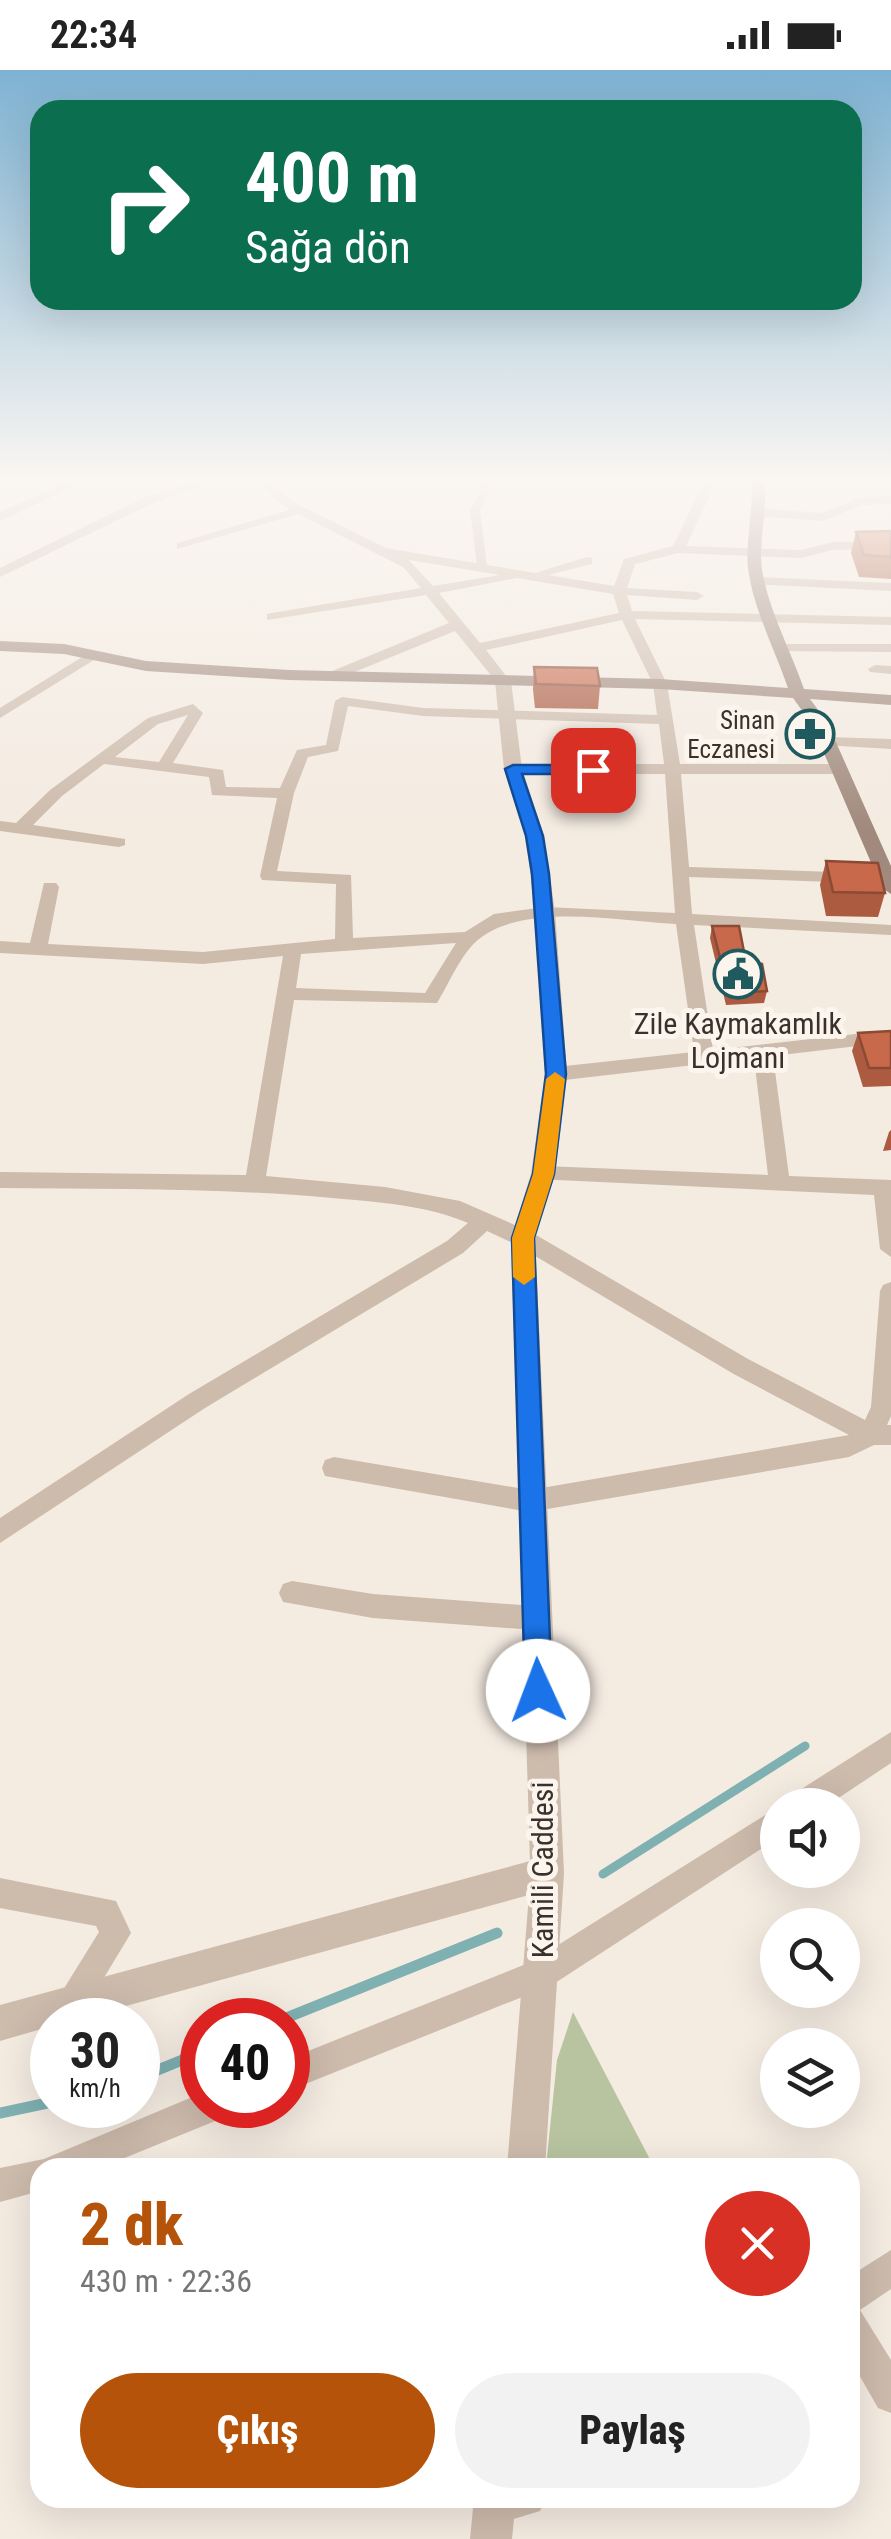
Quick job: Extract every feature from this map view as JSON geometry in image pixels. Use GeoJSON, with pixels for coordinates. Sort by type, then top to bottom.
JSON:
{"type":"FeatureCollection","features":[{"type":"Feature","properties":{"kind":"main road"},"geometry":{"type":"LineString","coordinates":[[764,597],[798,694],[828,742],[890,882]]}},
{"type":"Feature","properties":{"kind":"main road"},"geometry":{"type":"LineString","coordinates":[[0,646],[95,655],[146,666],[330,677],[660,684],[891,700]]}},
{"type":"Feature","properties":{"kind":"street"},"geometry":{"type":"LineString","coordinates":[[272,617],[392,597]]}},
{"type":"Feature","properties":{"kind":"street"},"geometry":{"type":"LineString","coordinates":[[436,597],[503,681]]}},
{"type":"Feature","properties":{"kind":"street"},"geometry":{"type":"LineString","coordinates":[[621,597],[660,684],[673,770],[684,920],[704,1058]]}},
{"type":"Feature","properties":{"kind":"street"},"geometry":{"type":"LineString","coordinates":[[478,648],[626,615],[891,621]]}},
{"type":"Feature","properties":{"kind":"street"},"geometry":{"type":"LineString","coordinates":[[330,677],[460,624]]}},
{"type":"Feature","properties":{"kind":"street"},"geometry":{"type":"LineString","coordinates":[[782,648],[891,648]]}},
{"type":"Feature","properties":{"kind":"street"},"geometry":{"type":"LineString","coordinates":[[0,714],[95,655]]}},
{"type":"Feature","properties":{"kind":"street","name":"Kamili Caddesi"},"geometry":{"type":"LineString","coordinates":[[503,681],[513,769],[535,836],[546,912],[556,1074],[544,1174],[523,1238],[546,1873],[527,2158]]}},
{"type":"Feature","properties":{"kind":"street"},"geometry":{"type":"LineString","coordinates":[[344,944],[346,878],[268,876],[286,793],[302,753],[333,748],[342,701],[423,712],[665,720]]}},
{"type":"Feature","properties":{"kind":"street"},"geometry":{"type":"LineString","coordinates":[[22,827],[56,792],[105,760],[153,721],[193,708],[196,712],[165,764]]}},
{"type":"Feature","properties":{"kind":"street"},"geometry":{"type":"LineString","coordinates":[[828,742],[891,744]]}},
{"type":"Feature","properties":{"kind":"street"},"geometry":{"type":"LineString","coordinates":[[105,760],[217,773],[218,792],[286,793]]}},
{"type":"Feature","properties":{"kind":"street"},"geometry":{"type":"LineString","coordinates":[[513,769],[840,770]]}},
{"type":"Feature","properties":{"kind":"street"},"geometry":{"type":"LineString","coordinates":[[0,826],[119,842]]}},
{"type":"Feature","properties":{"kind":"street"},"geometry":{"type":"LineString","coordinates":[[683,872],[890,882]]}},
{"type":"Feature","properties":{"kind":"street"},"geometry":{"type":"LineString","coordinates":[[38,948],[50,887]]}},
{"type":"Feature","properties":{"kind":"street"},"geometry":{"type":"LineString","coordinates":[[283,994],[430,998],[469,937],[500,918],[546,912],[891,930]]}},
{"type":"Feature","properties":{"kind":"street"},"geometry":{"type":"LineString","coordinates":[[0,947],[203,958],[469,937]]}},
{"type":"Feature","properties":{"kind":"street"},"geometry":{"type":"LineString","coordinates":[[255,1184],[292,949]]}},
{"type":"Feature","properties":{"kind":"street"},"geometry":{"type":"LineString","coordinates":[[556,1074],[891,1036]]}},
{"type":"Feature","properties":{"kind":"street"},"geometry":{"type":"LineString","coordinates":[[762,1051],[779,1181]]}},
{"type":"Feature","properties":{"kind":"street"},"geometry":{"type":"LineString","coordinates":[[544,1174],[888,1188],[891,1249]]}},
{"type":"Feature","properties":{"kind":"street"},"geometry":{"type":"LineString","coordinates":[[0,1180],[255,1184],[385,1195],[452,1207],[523,1238],[740,1366],[881,1435]]}},
{"type":"Feature","properties":{"kind":"street"},"geometry":{"type":"LineString","coordinates":[[0,1532],[197,1401],[455,1247],[485,1222]]}},
{"type":"Feature","properties":{"kind":"street"},"geometry":{"type":"LineString","coordinates":[[881,1435],[891,1290]]}},
{"type":"Feature","properties":{"kind":"street"},"geometry":{"type":"LineString","coordinates":[[334,1468],[530,1501],[849,1447],[881,1435]]}},
{"type":"Feature","properties":{"kind":"street"},"geometry":{"type":"LineString","coordinates":[[292,1593],[373,1606],[535,1618]]}},
{"type":"Feature","properties":{"kind":"street"},"geometry":{"type":"LineString","coordinates":[[828,1788],[891,1746]]}},
{"type":"Feature","properties":{"kind":"street"},"geometry":{"type":"LineString","coordinates":[[310,2066],[541,1974],[760,1833]]}},
{"type":"Feature","properties":{"kind":"street"},"geometry":{"type":"LineString","coordinates":[[89,1998],[546,1873]]}},
{"type":"Feature","properties":{"kind":"street"},"geometry":{"type":"LineString","coordinates":[[0,1893],[105,1912],[116,1933],[74,1998]]}},
{"type":"Feature","properties":{"kind":"street"},"geometry":{"type":"LineString","coordinates":[[0,2023],[30,2015]]}},
{"type":"Feature","properties":{"kind":"street"},"geometry":{"type":"LineString","coordinates":[[82,2158],[180,2118]]}},
{"type":"Feature","properties":{"kind":"street"},"geometry":{"type":"LineString","coordinates":[[0,2185],[30,2177]]}},
{"type":"Feature","properties":{"kind":"street"},"geometry":{"type":"LineString","coordinates":[[860,2290],[891,2268]]}},
{"type":"Feature","properties":{"kind":"street"},"geometry":{"type":"LineString","coordinates":[[860,2341],[891,2395]]}},
{"type":"Feature","properties":{"kind":"green space"},"geometry":{"type":"Polygon","coordinates":[[[573,2012],[649,2158],[547,2158],[557,2060],[573,2012]]]}},
{"type":"Feature","properties":{"kind":"building"},"geometry":{"type":"Polygon","coordinates":[[[534,667],[597,668],[600,686],[536,684],[534,667]]]}},
{"type":"Feature","properties":{"kind":"building"},"geometry":{"type":"Polygon","coordinates":[[[826,861],[878,863],[885,893],[833,892],[826,861]]]}},
{"type":"Feature","properties":{"kind":"building"},"geometry":{"type":"Polygon","coordinates":[[[712,926],[739,926],[746,962],[762,964],[767,991],[729,993],[712,926]]]}},
{"type":"Feature","properties":{"kind":"building"},"geometry":{"type":"Polygon","coordinates":[[[891,1031],[891,1068],[869,1068],[858,1033],[891,1031]]]}},
{"type":"Feature","properties":{"kind":"waterway"},"geometry":{"type":"LineString","coordinates":[[603,1874],[805,1746]]}},
{"type":"Feature","properties":{"kind":"waterway"},"geometry":{"type":"LineString","coordinates":[[310,2008],[497,1933]]}},
{"type":"Feature","properties":{"kind":"waterway"},"geometry":{"type":"LineString","coordinates":[[160,2069],[180,2061]]}},
{"type":"Feature","properties":{"kind":"waterway"},"geometry":{"type":"LineString","coordinates":[[0,2113],[30,2107]]}},
{"type":"Feature","properties":{"kind":"slow traffic"},"geometry":{"type":"LineString","coordinates":[[524,1277],[523,1238],[544,1174],[555,1079]]}},
{"type":"Feature","properties":{"kind":"place","name":"Sinan Eczanesi"},"geometry":{"type":"Point","coordinates":[810,734]}},
{"type":"Feature","properties":{"kind":"place","name":"Zile Kaymakamlık Lojmanı"},"geometry":{"type":"Point","coordinates":[738,974]}},
{"type":"Feature","properties":{"kind":"route"},"geometry":{"type":"LineString","coordinates":[[538,1691],[523,1238],[544,1174],[556,1074],[546,912],[535,836],[513,769],[593,770]]}}]}
